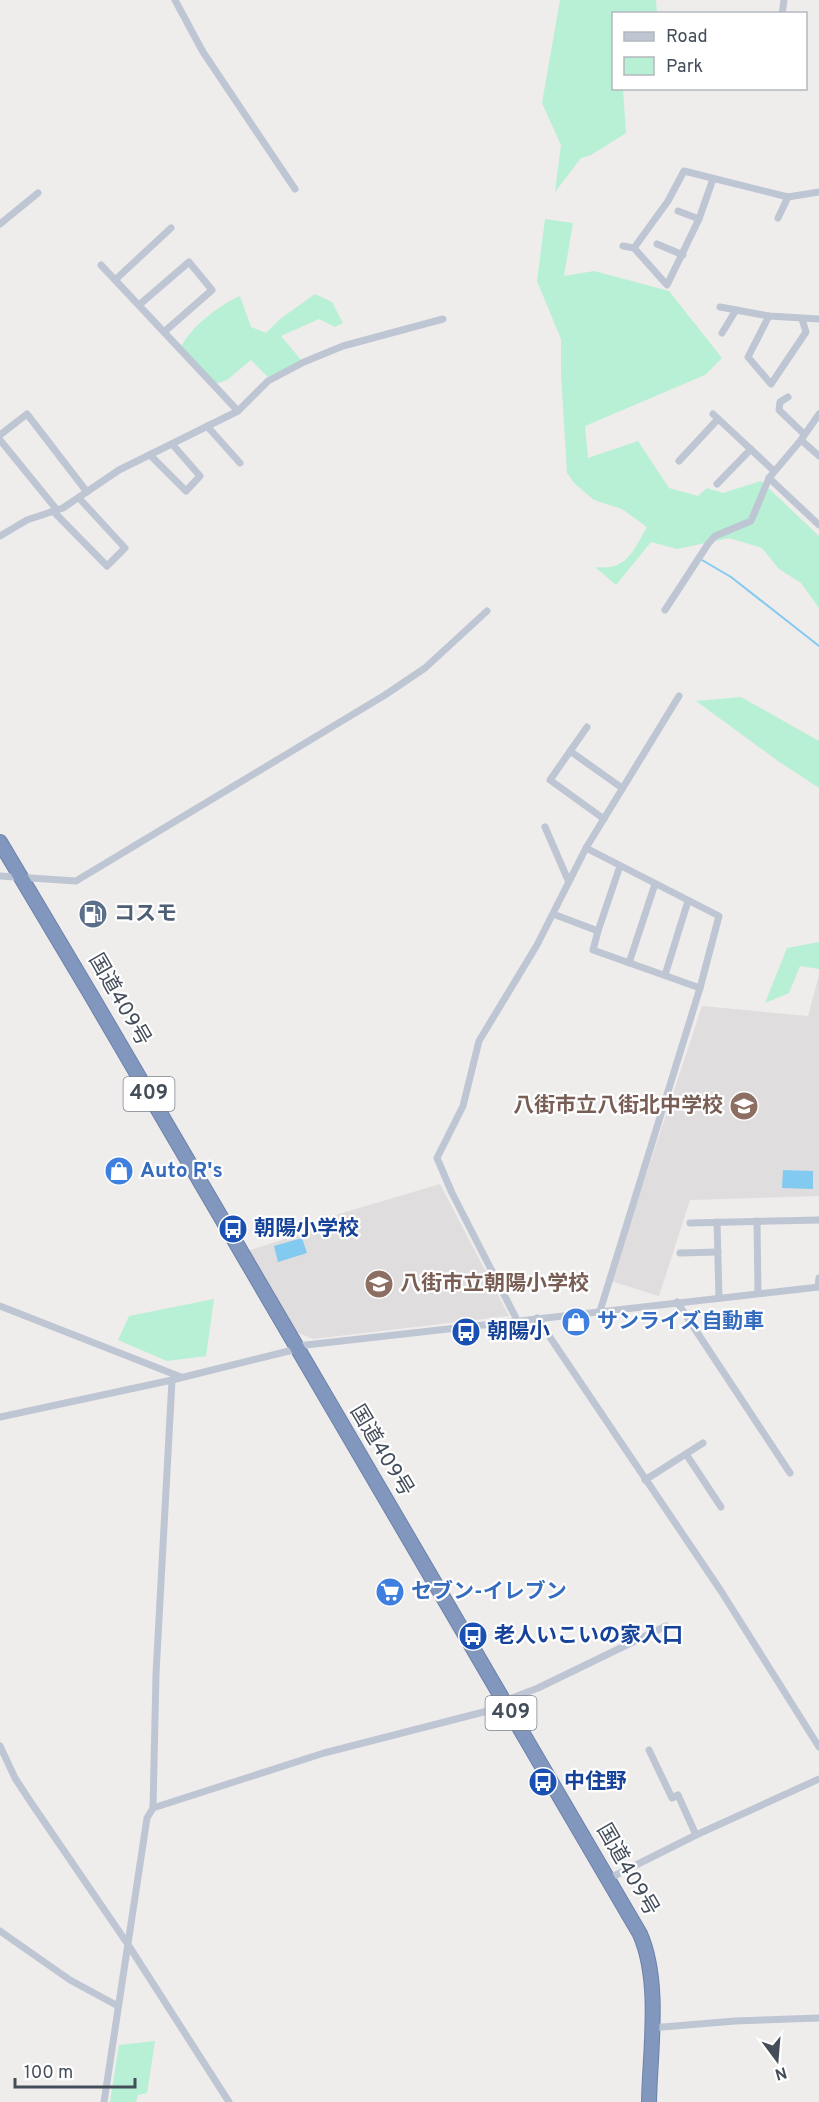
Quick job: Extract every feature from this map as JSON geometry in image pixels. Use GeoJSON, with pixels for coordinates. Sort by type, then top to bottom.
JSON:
{"type":"FeatureCollection","features":[{"type":"Feature","properties":{"kind":"highway","name":"国道409号"},"geometry":{"type":"LineString","coordinates":[[0,842],[640,1934],[649,1959],[652,1987],[649,2102]]}},
{"type":"Feature","properties":{"kind":"street"},"geometry":{"type":"LineString","coordinates":[[175,0],[203,52],[296,189]]}},
{"type":"Feature","properties":{"kind":"street"},"geometry":{"type":"LineString","coordinates":[[634,248],[668,201],[684,171],[788,197],[819,192]]}},
{"type":"Feature","properties":{"kind":"street"},"geometry":{"type":"LineString","coordinates":[[623,246],[634,248],[667,285],[699,219],[713,179]]}},
{"type":"Feature","properties":{"kind":"street"},"geometry":{"type":"LineString","coordinates":[[0,224],[38,193]]}},
{"type":"Feature","properties":{"kind":"street"},"geometry":{"type":"LineString","coordinates":[[778,218],[788,197]]}},
{"type":"Feature","properties":{"kind":"street"},"geometry":{"type":"LineString","coordinates":[[678,211],[699,219]]}},
{"type":"Feature","properties":{"kind":"street"},"geometry":{"type":"LineString","coordinates":[[115,280],[171,228]]}},
{"type":"Feature","properties":{"kind":"street"},"geometry":{"type":"LineString","coordinates":[[657,244],[683,255]]}},
{"type":"Feature","properties":{"kind":"street"},"geometry":{"type":"LineString","coordinates":[[139,305],[189,262],[212,290],[164,332]]}},
{"type":"Feature","properties":{"kind":"street"},"geometry":{"type":"LineString","coordinates":[[102,265],[238,411]]}},
{"type":"Feature","properties":{"kind":"street"},"geometry":{"type":"LineString","coordinates":[[720,307],[819,320]]}},
{"type":"Feature","properties":{"kind":"street"},"geometry":{"type":"LineString","coordinates":[[722,333],[736,310]]}},
{"type":"Feature","properties":{"kind":"street"},"geometry":{"type":"LineString","coordinates":[[769,315],[748,357],[771,384],[806,332],[802,319]]}},
{"type":"Feature","properties":{"kind":"street"},"geometry":{"type":"LineString","coordinates":[[0,536],[27,520],[55,511],[119,470],[238,411],[267,381],[304,362],[344,346],[443,319]]}},
{"type":"Feature","properties":{"kind":"street"},"geometry":{"type":"LineString","coordinates":[[788,397],[780,402],[779,410],[819,456]]}},
{"type":"Feature","properties":{"kind":"street"},"geometry":{"type":"LineString","coordinates":[[0,435],[27,414],[87,492]]}},
{"type":"Feature","properties":{"kind":"street"},"geometry":{"type":"LineString","coordinates":[[665,610],[715,536],[751,521],[769,478],[819,414]]}},
{"type":"Feature","properties":{"kind":"street"},"geometry":{"type":"LineString","coordinates":[[679,461],[716,416],[774,471]]}},
{"type":"Feature","properties":{"kind":"street"},"geometry":{"type":"LineString","coordinates":[[207,426],[240,463]]}},
{"type":"Feature","properties":{"kind":"street"},"geometry":{"type":"LineString","coordinates":[[0,440],[55,511],[107,566],[125,548],[78,498]]}},
{"type":"Feature","properties":{"kind":"street"},"geometry":{"type":"LineString","coordinates":[[150,455],[186,491],[200,476],[172,444]]}},
{"type":"Feature","properties":{"kind":"street"},"geometry":{"type":"LineString","coordinates":[[717,484],[751,449]]}},
{"type":"Feature","properties":{"kind":"street"},"geometry":{"type":"LineString","coordinates":[[769,478],[819,525]]}},
{"type":"Feature","properties":{"kind":"street"},"geometry":{"type":"LineString","coordinates":[[0,876],[76,881],[385,695],[425,668],[487,611]]}},
{"type":"Feature","properties":{"kind":"street"},"geometry":{"type":"LineString","coordinates":[[517,1320],[452,1193],[437,1158],[463,1106],[479,1041],[537,945],[568,880],[679,696]]}},
{"type":"Feature","properties":{"kind":"street"},"geometry":{"type":"LineString","coordinates":[[587,727],[550,780],[604,819]]}},
{"type":"Feature","properties":{"kind":"street"},"geometry":{"type":"LineString","coordinates":[[570,751],[622,788]]}},
{"type":"Feature","properties":{"kind":"street"},"geometry":{"type":"LineString","coordinates":[[545,827],[568,880]]}},
{"type":"Feature","properties":{"kind":"street"},"geometry":{"type":"LineString","coordinates":[[586,849],[719,916],[700,988],[600,1311]]}},
{"type":"Feature","properties":{"kind":"street"},"geometry":{"type":"LineString","coordinates":[[620,866],[593,950],[700,988]]}},
{"type":"Feature","properties":{"kind":"street"},"geometry":{"type":"LineString","coordinates":[[629,963],[655,884]]}},
{"type":"Feature","properties":{"kind":"street"},"geometry":{"type":"LineString","coordinates":[[665,975],[688,901]]}},
{"type":"Feature","properties":{"kind":"street"},"geometry":{"type":"LineString","coordinates":[[553,914],[598,931]]}},
{"type":"Feature","properties":{"kind":"street"},"geometry":{"type":"LineString","coordinates":[[690,1223],[819,1220]]}},
{"type":"Feature","properties":{"kind":"street"},"geometry":{"type":"LineString","coordinates":[[757,1221],[758,1293]]}},
{"type":"Feature","properties":{"kind":"street"},"geometry":{"type":"LineString","coordinates":[[717,1222],[719,1298]]}},
{"type":"Feature","properties":{"kind":"street"},"geometry":{"type":"LineString","coordinates":[[680,1253],[718,1252]]}},
{"type":"Feature","properties":{"kind":"street"},"geometry":{"type":"LineString","coordinates":[[0,1418],[172,1380],[296,1348],[517,1320],[818,1287],[819,1278]]}},
{"type":"Feature","properties":{"kind":"street"},"geometry":{"type":"LineString","coordinates":[[677,1302],[790,1473]]}},
{"type":"Feature","properties":{"kind":"street"},"geometry":{"type":"LineString","coordinates":[[0,1306],[181,1377]]}},
{"type":"Feature","properties":{"kind":"street"},"geometry":{"type":"LineString","coordinates":[[537,1318],[721,1591],[819,1748]]}},
{"type":"Feature","properties":{"kind":"street"},"geometry":{"type":"LineString","coordinates":[[104,2102],[147,1818],[153,1808],[156,1674],[172,1380]]}},
{"type":"Feature","properties":{"kind":"street"},"geometry":{"type":"LineString","coordinates":[[645,1480],[703,1443]]}},
{"type":"Feature","properties":{"kind":"street"},"geometry":{"type":"LineString","coordinates":[[686,1454],[721,1507]]}},
{"type":"Feature","properties":{"kind":"street"},"geometry":{"type":"LineString","coordinates":[[153,1808],[324,1753],[506,1703],[666,1626]]}},
{"type":"Feature","properties":{"kind":"street"},"geometry":{"type":"LineString","coordinates":[[0,1746],[15,1778],[127,1943],[229,2102]]}},
{"type":"Feature","properties":{"kind":"street"},"geometry":{"type":"LineString","coordinates":[[649,1750],[672,1798],[678,1795],[696,1835]]}},
{"type":"Feature","properties":{"kind":"street"},"geometry":{"type":"LineString","coordinates":[[608,1879],[696,1835],[819,1779]]}},
{"type":"Feature","properties":{"kind":"street"},"geometry":{"type":"LineString","coordinates":[[0,1931],[70,1980],[118,2006]]}},
{"type":"Feature","properties":{"kind":"street"},"geometry":{"type":"LineString","coordinates":[[651,2028],[735,2021],[819,2018]]}},
{"type":"Feature","properties":{"kind":"shaded area","name":"八街市立八街北中学校"},"geometry":{"type":"Polygon","coordinates":[[[819,975],[819,1196],[690,1200],[659,1296],[611,1281],[702,1006],[808,1016],[819,975]]]}},
{"type":"Feature","properties":{"kind":"shaded area","name":"八街市立朝陽小学校"},"geometry":{"type":"Polygon","coordinates":[[[440,1184],[509,1316],[313,1339],[294,1331],[247,1251],[304,1233],[339,1214],[440,1184]]]}},
{"type":"Feature","properties":{"kind":"green space"},"geometry":{"type":"Polygon","coordinates":[[[560,0],[656,0],[657,12],[612,12],[612,90],[623,90],[626,133],[591,155],[581,158],[555,192],[561,145],[542,103],[560,0]]]}},
{"type":"Feature","properties":{"kind":"green space"},"geometry":{"type":"Polygon","coordinates":[[[545,219],[573,223],[564,276],[594,271],[669,291],[722,358],[705,375],[585,426],[588,458],[638,441],[669,488],[698,496],[707,488],[723,493],[761,481],[819,536],[819,608],[801,583],[779,569],[762,548],[729,538],[677,549],[651,542],[616,585],[595,567],[615,566],[628,558],[647,527],[622,509],[594,500],[575,484],[567,473],[561,339],[537,281],[545,219]]]}},
{"type":"Feature","properties":{"kind":"green space"},"geometry":{"type":"Polygon","coordinates":[[[315,294],[332,302],[343,323],[335,327],[319,319],[281,336],[302,361],[269,378],[251,360],[227,380],[215,384],[181,347],[191,332],[206,317],[240,296],[251,327],[266,333],[280,319],[315,294]]]}},
{"type":"Feature","properties":{"kind":"green space"},"geometry":{"type":"Polygon","coordinates":[[[741,697],[819,741],[819,788],[696,701],[741,697]]]}},
{"type":"Feature","properties":{"kind":"green space"},"geometry":{"type":"Polygon","coordinates":[[[819,942],[819,969],[800,966],[789,993],[765,1003],[787,948],[819,942]]]}},
{"type":"Feature","properties":{"kind":"green space"},"geometry":{"type":"Polygon","coordinates":[[[214,1299],[206,1356],[167,1361],[118,1340],[129,1316],[214,1299]]]}},
{"type":"Feature","properties":{"kind":"green space"},"geometry":{"type":"Polygon","coordinates":[[[155,2041],[147,2093],[138,2095],[136,2102],[110,2102],[119,2045],[155,2041]]]}},
{"type":"Feature","properties":{"kind":"water"},"geometry":{"type":"Polygon","coordinates":[[[783,1170],[813,1171],[813,1189],[782,1188],[783,1170]]]}},
{"type":"Feature","properties":{"kind":"water"},"geometry":{"type":"Polygon","coordinates":[[[302,1238],[307,1253],[278,1262],[274,1246],[302,1238]]]}},
{"type":"Feature","properties":{"kind":"waterway"},"geometry":{"type":"LineString","coordinates":[[702,560],[731,577],[819,646]]}},
{"type":"Feature","properties":{"kind":"place","name":"コスモ"},"geometry":{"type":"Point","coordinates":[93,914]}},
{"type":"Feature","properties":{"kind":"place","name":"八街市立八街北中学校"},"geometry":{"type":"Point","coordinates":[744,1106]}},
{"type":"Feature","properties":{"kind":"place","name":"Auto R's"},"geometry":{"type":"Point","coordinates":[119,1171]}},
{"type":"Feature","properties":{"kind":"place","name":"朝陽小学校"},"geometry":{"type":"Point","coordinates":[233,1229]}},
{"type":"Feature","properties":{"kind":"place","name":"八街市立朝陽小学校"},"geometry":{"type":"Point","coordinates":[379,1284]}},
{"type":"Feature","properties":{"kind":"place","name":"サンライズ自動車"},"geometry":{"type":"Point","coordinates":[576,1322]}},
{"type":"Feature","properties":{"kind":"place","name":"朝陽小"},"geometry":{"type":"Point","coordinates":[466,1332]}},
{"type":"Feature","properties":{"kind":"place","name":"セブン-イレブン"},"geometry":{"type":"Point","coordinates":[390,1592]}},
{"type":"Feature","properties":{"kind":"place","name":"老人いこいの家入口"},"geometry":{"type":"Point","coordinates":[473,1636]}},
{"type":"Feature","properties":{"kind":"place","name":"中住野"},"geometry":{"type":"Point","coordinates":[543,1782]}}]}
